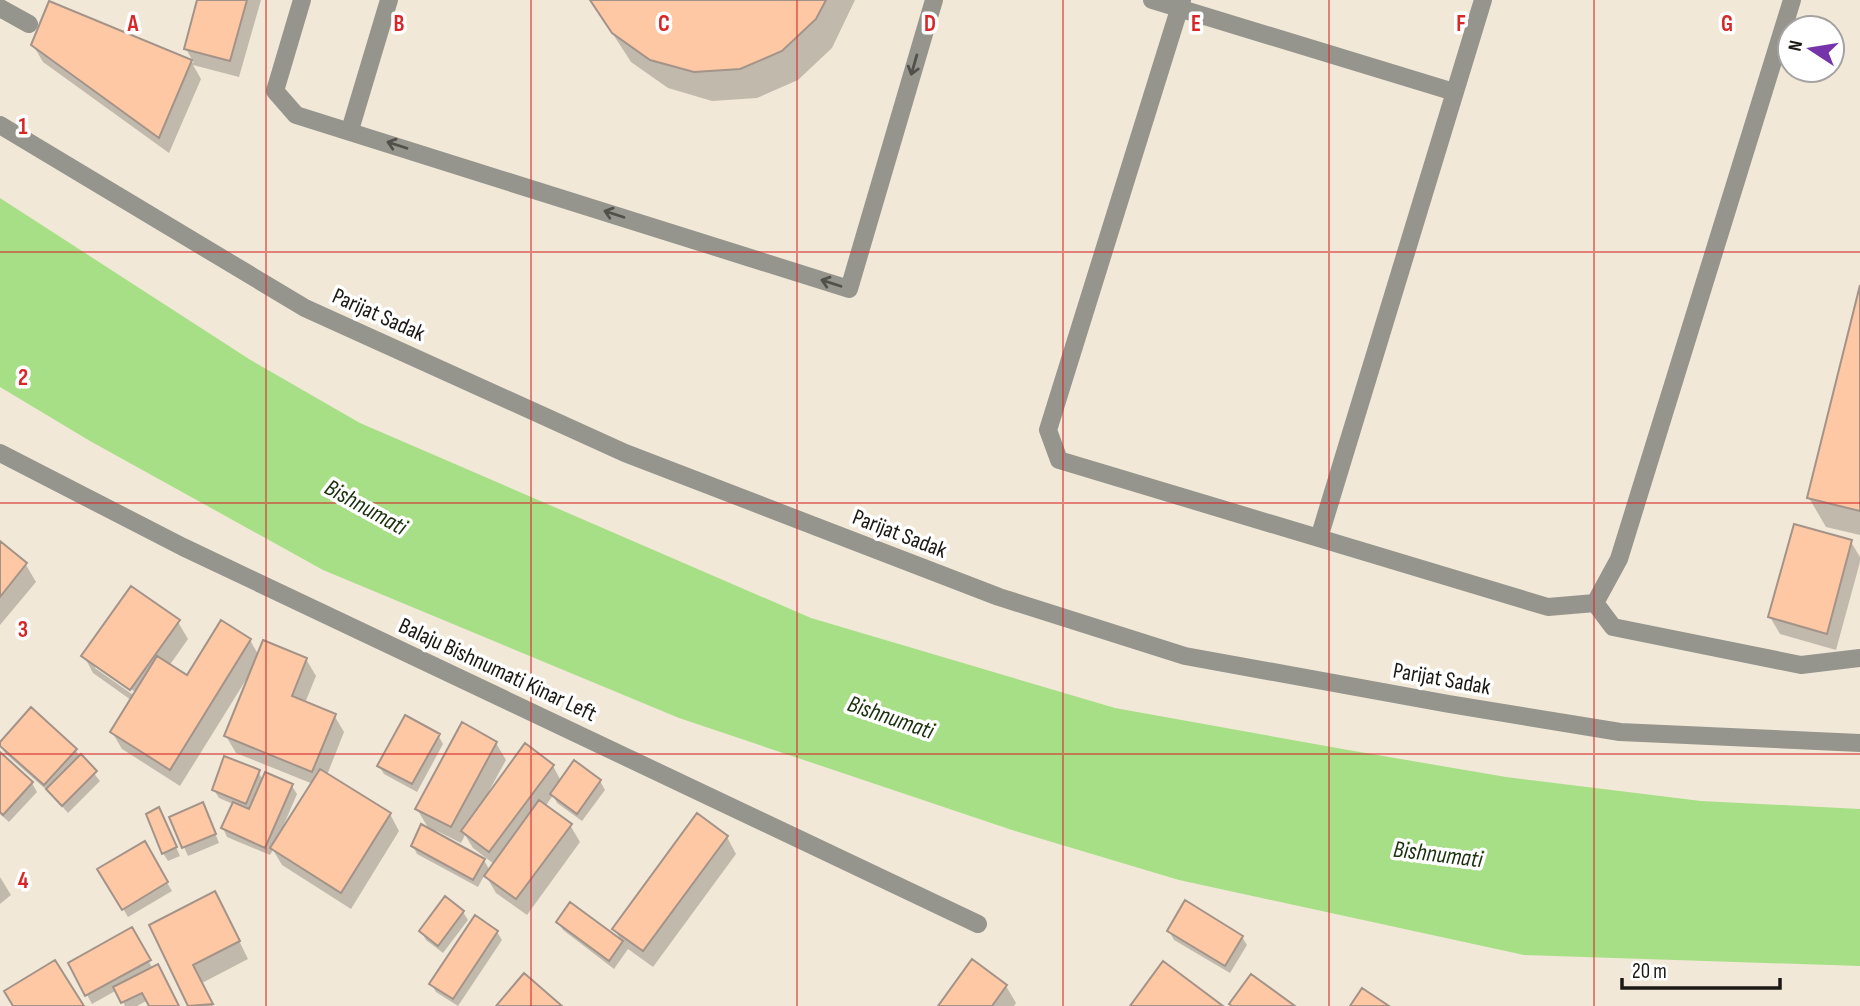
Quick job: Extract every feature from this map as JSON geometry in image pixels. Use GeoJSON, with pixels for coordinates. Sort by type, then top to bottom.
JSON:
{"type":"FeatureCollection","features":[{"type":"Feature","properties":{"kind":"street"},"geometry":{"type":"LineString","coordinates":[[302,0],[275,91],[296,115],[849,289],[934,0]]}},
{"type":"Feature","properties":{"kind":"street"},"geometry":{"type":"LineString","coordinates":[[350,130],[389,0]]}},
{"type":"Feature","properties":{"kind":"street"},"geometry":{"type":"LineString","coordinates":[[1152,0],[1180,4],[1454,92]]}},
{"type":"Feature","properties":{"kind":"street"},"geometry":{"type":"LineString","coordinates":[[1319,538],[1483,0]]}},
{"type":"Feature","properties":{"kind":"street"},"geometry":{"type":"LineString","coordinates":[[1595,603],[1619,559],[1792,0]]}},
{"type":"Feature","properties":{"kind":"street"},"geometry":{"type":"LineString","coordinates":[[1180,4],[1048,430],[1059,460],[1548,607],[1595,603]]}},
{"type":"Feature","properties":{"kind":"street"},"geometry":{"type":"LineString","coordinates":[[0,8],[29,24]]}},
{"type":"Feature","properties":{"kind":"street","name":"Parijat Sadak"},"geometry":{"type":"LineString","coordinates":[[0,125],[305,308],[625,453],[999,597],[1185,656],[1449,704],[1620,732],[1860,743]]}},
{"type":"Feature","properties":{"kind":"street","name":"Balaju Bishnumati Kinar Left"},"geometry":{"type":"LineString","coordinates":[[0,453],[183,547],[978,923]]}},
{"type":"Feature","properties":{"kind":"street"},"geometry":{"type":"LineString","coordinates":[[1595,603],[1614,627],[1801,665],[1860,658]]}},
{"type":"Feature","properties":{"kind":"water","name":"Bishnumati"},"geometry":{"type":"Polygon","coordinates":[[[0,198],[249,359],[360,423],[811,618],[1115,708],[1506,777],[1701,801],[1860,809],[1860,966],[1524,955],[1179,880],[1012,830],[679,718],[323,570],[90,441],[0,387],[0,198]]]}},
{"type":"Feature","properties":{"kind":"building"},"geometry":{"type":"Polygon","coordinates":[[[197,0],[247,0],[230,61],[184,49],[197,0]]]}},
{"type":"Feature","properties":{"kind":"building"},"geometry":{"type":"Polygon","coordinates":[[[590,0],[826,0],[816,19],[782,51],[740,69],[694,72],[650,60],[612,33],[590,0]]]}},
{"type":"Feature","properties":{"kind":"building"},"geometry":{"type":"Polygon","coordinates":[[[49,1],[192,60],[159,138],[31,45],[49,1]]]}},
{"type":"Feature","properties":{"kind":"building"},"geometry":{"type":"Polygon","coordinates":[[[1860,285],[1860,511],[1807,498],[1860,285]]]}},
{"type":"Feature","properties":{"kind":"building"},"geometry":{"type":"Polygon","coordinates":[[[1794,524],[1852,540],[1827,634],[1768,617],[1794,524]]]}},
{"type":"Feature","properties":{"kind":"building"},"geometry":{"type":"Polygon","coordinates":[[[0,541],[27,563],[0,597],[0,541]]]}},
{"type":"Feature","properties":{"kind":"building"},"geometry":{"type":"Polygon","coordinates":[[[131,586],[180,620],[130,690],[81,656],[131,586]]]}},
{"type":"Feature","properties":{"kind":"building"},"geometry":{"type":"Polygon","coordinates":[[[221,620],[251,639],[170,770],[110,732],[157,656],[187,675],[221,620]]]}},
{"type":"Feature","properties":{"kind":"building"},"geometry":{"type":"Polygon","coordinates":[[[263,640],[307,658],[292,696],[336,714],[312,772],[224,736],[263,640]]]}},
{"type":"Feature","properties":{"kind":"building"},"geometry":{"type":"Polygon","coordinates":[[[31,707],[77,749],[44,785],[0,746],[0,742],[31,707]]]}},
{"type":"Feature","properties":{"kind":"building"},"geometry":{"type":"Polygon","coordinates":[[[405,715],[440,734],[412,784],[377,766],[405,715]]]}},
{"type":"Feature","properties":{"kind":"building"},"geometry":{"type":"Polygon","coordinates":[[[462,722],[497,742],[451,827],[415,809],[462,722]]]}},
{"type":"Feature","properties":{"kind":"building"},"geometry":{"type":"Polygon","coordinates":[[[525,743],[554,765],[489,852],[461,831],[525,743]]]}},
{"type":"Feature","properties":{"kind":"building"},"geometry":{"type":"Polygon","coordinates":[[[0,752],[33,782],[3,815],[0,812],[0,752]]]}},
{"type":"Feature","properties":{"kind":"building"},"geometry":{"type":"Polygon","coordinates":[[[81,754],[97,771],[62,806],[46,789],[81,754]]]}},
{"type":"Feature","properties":{"kind":"building"},"geometry":{"type":"Polygon","coordinates":[[[224,756],[260,770],[246,804],[212,790],[224,756]]]}},
{"type":"Feature","properties":{"kind":"building"},"geometry":{"type":"Polygon","coordinates":[[[574,760],[601,780],[577,814],[550,794],[574,760]]]}},
{"type":"Feature","properties":{"kind":"building"},"geometry":{"type":"Polygon","coordinates":[[[320,769],[391,813],[341,893],[270,848],[320,769]]]}},
{"type":"Feature","properties":{"kind":"building"},"geometry":{"type":"Polygon","coordinates":[[[265,772],[293,784],[265,848],[221,828],[233,802],[249,809],[265,772]]]}},
{"type":"Feature","properties":{"kind":"building"},"geometry":{"type":"Polygon","coordinates":[[[539,800],[572,824],[516,899],[484,876],[539,800]]]}},
{"type":"Feature","properties":{"kind":"building"},"geometry":{"type":"Polygon","coordinates":[[[203,802],[216,834],[182,848],[169,817],[203,802]]]}},
{"type":"Feature","properties":{"kind":"building"},"geometry":{"type":"Polygon","coordinates":[[[159,807],[177,847],[162,854],[146,814],[159,807]]]}},
{"type":"Feature","properties":{"kind":"building"},"geometry":{"type":"Polygon","coordinates":[[[697,813],[728,836],[643,951],[612,929],[697,813]]]}},
{"type":"Feature","properties":{"kind":"building"},"geometry":{"type":"Polygon","coordinates":[[[421,824],[485,859],[473,880],[411,846],[421,824]]]}},
{"type":"Feature","properties":{"kind":"building"},"geometry":{"type":"Polygon","coordinates":[[[145,841],[168,882],[122,910],[97,869],[145,841]]]}},
{"type":"Feature","properties":{"kind":"building"},"geometry":{"type":"Polygon","coordinates":[[[215,891],[240,941],[193,965],[213,1004],[188,1006],[149,925],[215,891]]]}},
{"type":"Feature","properties":{"kind":"building"},"geometry":{"type":"Polygon","coordinates":[[[445,896],[464,911],[438,946],[419,931],[445,896]]]}},
{"type":"Feature","properties":{"kind":"building"},"geometry":{"type":"Polygon","coordinates":[[[1185,900],[1243,936],[1225,966],[1167,931],[1185,900]]]}},
{"type":"Feature","properties":{"kind":"building"},"geometry":{"type":"Polygon","coordinates":[[[570,902],[623,941],[609,961],[556,922],[570,902]]]}},
{"type":"Feature","properties":{"kind":"building"},"geometry":{"type":"Polygon","coordinates":[[[475,915],[498,931],[453,999],[429,984],[475,915]]]}},
{"type":"Feature","properties":{"kind":"building"},"geometry":{"type":"Polygon","coordinates":[[[132,927],[151,960],[85,996],[68,963],[132,927]]]}},
{"type":"Feature","properties":{"kind":"building"},"geometry":{"type":"Polygon","coordinates":[[[972,959],[1007,985],[992,1006],[938,1006],[972,959]]]}},
{"type":"Feature","properties":{"kind":"building"},"geometry":{"type":"Polygon","coordinates":[[[55,960],[84,1006],[13,1006],[4,991],[55,960]]]}},
{"type":"Feature","properties":{"kind":"building"},"geometry":{"type":"Polygon","coordinates":[[[1163,961],[1223,1006],[1130,1006],[1163,961]]]}},
{"type":"Feature","properties":{"kind":"building"},"geometry":{"type":"Polygon","coordinates":[[[158,964],[179,1006],[149,1006],[142,993],[121,1003],[113,987],[158,964]]]}},
{"type":"Feature","properties":{"kind":"building"},"geometry":{"type":"Polygon","coordinates":[[[524,973],[562,1006],[496,1006],[524,973]]]}},
{"type":"Feature","properties":{"kind":"building"},"geometry":{"type":"Polygon","coordinates":[[[1251,974],[1295,1006],[1229,1004],[1251,974]]]}},
{"type":"Feature","properties":{"kind":"building"},"geometry":{"type":"Polygon","coordinates":[[[1362,988],[1389,1006],[1350,1006],[1362,988]]]}}]}
